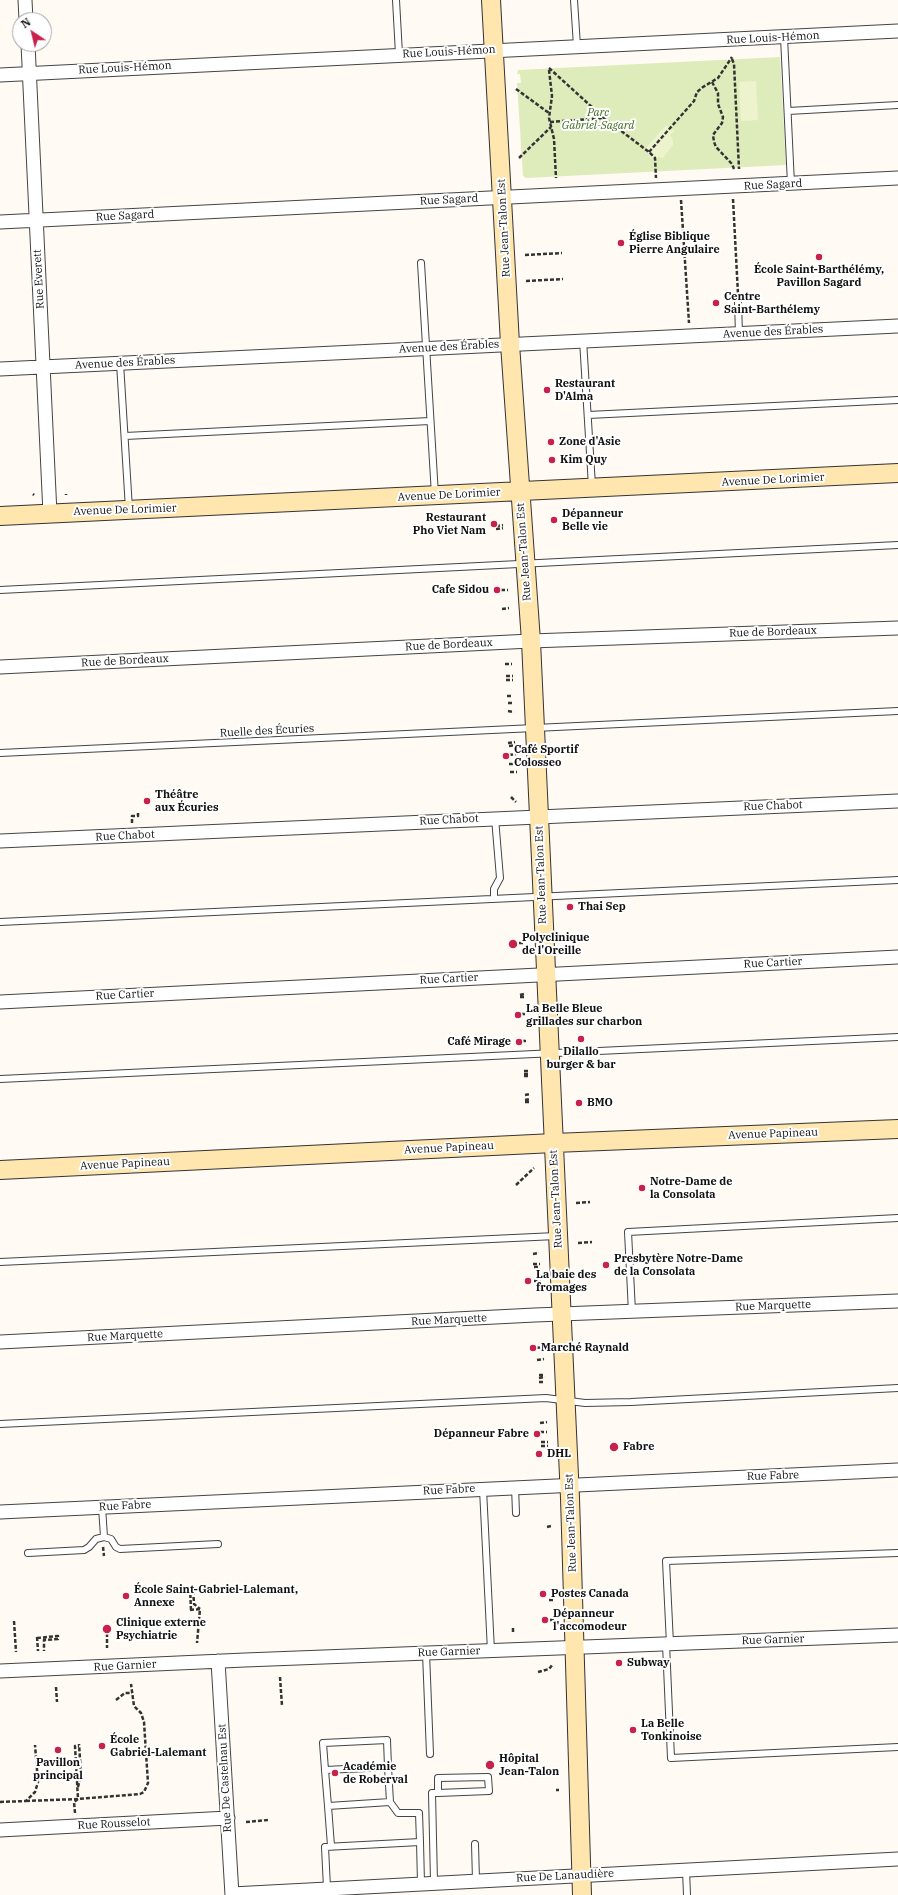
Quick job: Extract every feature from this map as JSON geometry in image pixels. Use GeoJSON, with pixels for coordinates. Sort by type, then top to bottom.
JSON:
{"type":"FeatureCollection","features":[{"type":"Feature","properties":{"kind":"main road","name":"Rue Jean-Talon Est"},"geometry":{"type":"LineString","coordinates":[[492,0],[510,344],[535,727],[569,1484],[582,1895]]}},
{"type":"Feature","properties":{"kind":"main road","name":"Avenue De Lorimier"},"geometry":{"type":"LineString","coordinates":[[0,516],[898,474]]}},
{"type":"Feature","properties":{"kind":"main road","name":"Avenue Papineau"},"geometry":{"type":"LineString","coordinates":[[0,1170],[554,1143],[898,1129]]}},
{"type":"Feature","properties":{"kind":"street"},"geometry":{"type":"LineString","coordinates":[[25,0],[26,12]]}},
{"type":"Feature","properties":{"kind":"street","name":"Rue Louis-Hémon"},"geometry":{"type":"LineString","coordinates":[[0,74],[898,31]]}},
{"type":"Feature","properties":{"kind":"street","name":"Rue Everett"},"geometry":{"type":"LineString","coordinates":[[28,52],[50,514]]}},
{"type":"Feature","properties":{"kind":"street","name":"Rue Sagard"},"geometry":{"type":"LineString","coordinates":[[0,222],[898,178]]}},
{"type":"Feature","properties":{"kind":"street","name":"Avenue des Érables"},"geometry":{"type":"LineString","coordinates":[[0,368],[898,326]]}},
{"type":"Feature","properties":{"kind":"street","name":"Rue de Bordeaux"},"geometry":{"type":"LineString","coordinates":[[0,667],[530,641],[898,628]]}},
{"type":"Feature","properties":{"kind":"street","name":"Rue Chabot"},"geometry":{"type":"LineString","coordinates":[[0,841],[898,801]]}},
{"type":"Feature","properties":{"kind":"street","name":"Rue Cartier"},"geometry":{"type":"LineString","coordinates":[[0,1002],[898,957]]}},
{"type":"Feature","properties":{"kind":"street","name":"Rue Marquette"},"geometry":{"type":"LineString","coordinates":[[0,1342],[562,1314],[898,1301]]}},
{"type":"Feature","properties":{"kind":"street","name":"Rue Fabre"},"geometry":{"type":"LineString","coordinates":[[0,1512],[569,1484],[898,1470]]}},
{"type":"Feature","properties":{"kind":"street","name":"Rue Garnier"},"geometry":{"type":"LineString","coordinates":[[0,1671],[218,1661],[898,1635]]}},
{"type":"Feature","properties":{"kind":"street","name":"Rue De Castelnau Est"},"geometry":{"type":"LineString","coordinates":[[218,1661],[232,1894]]}},
{"type":"Feature","properties":{"kind":"street","name":"Rue Rousselot"},"geometry":{"type":"LineString","coordinates":[[0,1830],[228,1818]]}},
{"type":"Feature","properties":{"kind":"street","name":"Rue De Lanaudière"},"geometry":{"type":"LineString","coordinates":[[232,1894],[898,1859]]}},
{"type":"Feature","properties":{"kind":"lane"},"geometry":{"type":"LineString","coordinates":[[396,0],[399,54]]}},
{"type":"Feature","properties":{"kind":"lane"},"geometry":{"type":"LineString","coordinates":[[574,0],[576,46]]}},
{"type":"Feature","properties":{"kind":"lane"},"geometry":{"type":"LineString","coordinates":[[784,37],[792,184]]}},
{"type":"Feature","properties":{"kind":"lane"},"geometry":{"type":"LineString","coordinates":[[788,111],[898,105]]}},
{"type":"Feature","properties":{"kind":"lane"},"geometry":{"type":"LineString","coordinates":[[421,263],[435,496]]}},
{"type":"Feature","properties":{"kind":"lane"},"geometry":{"type":"LineString","coordinates":[[738,303],[739,334]]}},
{"type":"Feature","properties":{"kind":"lane"},"geometry":{"type":"LineString","coordinates":[[583,340],[592,489]]}},
{"type":"Feature","properties":{"kind":"lane"},"geometry":{"type":"LineString","coordinates":[[120,363],[129,510]]}},
{"type":"Feature","properties":{"kind":"lane"},"geometry":{"type":"LineString","coordinates":[[588,415],[898,400]]}},
{"type":"Feature","properties":{"kind":"lane"},"geometry":{"type":"LineString","coordinates":[[125,436],[430,421]]}},
{"type":"Feature","properties":{"kind":"lane"},"geometry":{"type":"LineString","coordinates":[[0,590],[898,545]]}},
{"type":"Feature","properties":{"kind":"lane","name":"Ruelle des Écuries"},"geometry":{"type":"LineString","coordinates":[[0,753],[898,710]]}},
{"type":"Feature","properties":{"kind":"lane"},"geometry":{"type":"LineString","coordinates":[[494,899],[494,889],[500,878],[495,818]]}},
{"type":"Feature","properties":{"kind":"lane"},"geometry":{"type":"LineString","coordinates":[[0,922],[898,880]]}},
{"type":"Feature","properties":{"kind":"lane"},"geometry":{"type":"LineString","coordinates":[[0,1079],[898,1037]]}},
{"type":"Feature","properties":{"kind":"lane"},"geometry":{"type":"LineString","coordinates":[[632,1312],[628,1232],[898,1218]]}},
{"type":"Feature","properties":{"kind":"lane"},"geometry":{"type":"LineString","coordinates":[[0,1262],[558,1236]]}},
{"type":"Feature","properties":{"kind":"lane"},"geometry":{"type":"LineString","coordinates":[[0,1424],[546,1398],[585,1403],[631,1402],[898,1388]]}},
{"type":"Feature","properties":{"kind":"lane"},"geometry":{"type":"LineString","coordinates":[[515,1487],[516,1513]]}},
{"type":"Feature","properties":{"kind":"lane"},"geometry":{"type":"LineString","coordinates":[[483,1489],[490,1651]]}},
{"type":"Feature","properties":{"kind":"lane"},"geometry":{"type":"LineString","coordinates":[[102,1507],[103,1541]]}},
{"type":"Feature","properties":{"kind":"lane"},"geometry":{"type":"LineString","coordinates":[[28,1552],[84,1550],[89,1548],[96,1539],[103,1541],[112,1539],[116,1547],[120,1549],[218,1544]]}},
{"type":"Feature","properties":{"kind":"lane"},"geometry":{"type":"LineString","coordinates":[[898,1553],[666,1561],[671,1758],[898,1747]]}},
{"type":"Feature","properties":{"kind":"lane"},"geometry":{"type":"LineString","coordinates":[[426,1653],[430,1754]]}},
{"type":"Feature","properties":{"kind":"lane"},"geometry":{"type":"LineString","coordinates":[[331,1846],[323,1743],[387,1740],[390,1802],[398,1813],[419,1813],[420,1842],[428,1883]]}},
{"type":"Feature","properties":{"kind":"lane"},"geometry":{"type":"LineString","coordinates":[[325,1770],[388,1767]]}},
{"type":"Feature","properties":{"kind":"lane"},"geometry":{"type":"LineString","coordinates":[[428,1883],[432,1793],[438,1793],[489,1791],[488,1777],[438,1778],[438,1793]]}},
{"type":"Feature","properties":{"kind":"lane"},"geometry":{"type":"LineString","coordinates":[[328,1806],[390,1802]]}},
{"type":"Feature","properties":{"kind":"lane"},"geometry":{"type":"LineString","coordinates":[[327,1888],[325,1847],[420,1842]]}},
{"type":"Feature","properties":{"kind":"lane"},"geometry":{"type":"LineString","coordinates":[[475,1844],[476,1880]]}},
{"type":"Feature","properties":{"kind":"lane"},"geometry":{"type":"LineString","coordinates":[[686,1870],[687,1895]]}},
{"type":"Feature","properties":{"kind":"path"},"geometry":{"type":"LineString","coordinates":[[649,152],[694,101],[698,92],[718,78],[732,58],[738,101],[738,169]]}},
{"type":"Feature","properties":{"kind":"path"},"geometry":{"type":"LineString","coordinates":[[556,178],[554,139],[549,114],[552,96],[548,67],[604,118],[655,158],[656,180]]}},
{"type":"Feature","properties":{"kind":"path"},"geometry":{"type":"LineString","coordinates":[[712,82],[718,93],[718,104],[723,117],[722,123],[713,135],[714,142],[732,164],[734,169]]}},
{"type":"Feature","properties":{"kind":"path"},"geometry":{"type":"LineString","coordinates":[[516,89],[549,114]]}},
{"type":"Feature","properties":{"kind":"path"},"geometry":{"type":"LineString","coordinates":[[550,122],[604,118]]}},
{"type":"Feature","properties":{"kind":"path"},"geometry":{"type":"LineString","coordinates":[[676,121],[679,125]]}},
{"type":"Feature","properties":{"kind":"path"},"geometry":{"type":"LineString","coordinates":[[519,158],[551,127]]}},
{"type":"Feature","properties":{"kind":"path"},"geometry":{"type":"LineString","coordinates":[[733,198],[738,303]]}},
{"type":"Feature","properties":{"kind":"path"},"geometry":{"type":"LineString","coordinates":[[681,200],[689,326]]}},
{"type":"Feature","properties":{"kind":"path"},"geometry":{"type":"LineString","coordinates":[[525,255],[562,253]]}},
{"type":"Feature","properties":{"kind":"path"},"geometry":{"type":"LineString","coordinates":[[526,281],[563,279]]}},
{"type":"Feature","properties":{"kind":"path"},"geometry":{"type":"LineString","coordinates":[[496,526],[503,527]]}},
{"type":"Feature","properties":{"kind":"path"},"geometry":{"type":"LineString","coordinates":[[501,590],[508,590]]}},
{"type":"Feature","properties":{"kind":"path"},"geometry":{"type":"LineString","coordinates":[[502,609],[509,608]]}},
{"type":"Feature","properties":{"kind":"path"},"geometry":{"type":"LineString","coordinates":[[505,664],[512,664]]}},
{"type":"Feature","properties":{"kind":"path"},"geometry":{"type":"LineString","coordinates":[[506,678],[513,678]]}},
{"type":"Feature","properties":{"kind":"path"},"geometry":{"type":"LineString","coordinates":[[507,696],[513,696]]}},
{"type":"Feature","properties":{"kind":"path"},"geometry":{"type":"LineString","coordinates":[[508,703],[513,703]]}},
{"type":"Feature","properties":{"kind":"path"},"geometry":{"type":"LineString","coordinates":[[509,712],[514,712]]}},
{"type":"Feature","properties":{"kind":"path"},"geometry":{"type":"LineString","coordinates":[[508,744],[515,744]]}},
{"type":"Feature","properties":{"kind":"path"},"geometry":{"type":"LineString","coordinates":[[509,755],[516,754]]}},
{"type":"Feature","properties":{"kind":"path"},"geometry":{"type":"LineString","coordinates":[[509,764],[516,764]]}},
{"type":"Feature","properties":{"kind":"path"},"geometry":{"type":"LineString","coordinates":[[510,772],[517,772]]}},
{"type":"Feature","properties":{"kind":"path"},"geometry":{"type":"LineString","coordinates":[[512,797],[516,802]]}},
{"type":"Feature","properties":{"kind":"path"},"geometry":{"type":"LineString","coordinates":[[132,824],[132,816],[138,816],[138,811]]}},
{"type":"Feature","properties":{"kind":"path"},"geometry":{"type":"LineString","coordinates":[[519,943],[525,943]]}},
{"type":"Feature","properties":{"kind":"path"},"geometry":{"type":"LineString","coordinates":[[520,996],[524,995]]}},
{"type":"Feature","properties":{"kind":"path"},"geometry":{"type":"LineString","coordinates":[[522,1040],[527,1040]]}},
{"type":"Feature","properties":{"kind":"path"},"geometry":{"type":"LineString","coordinates":[[524,1074],[529,1073]]}},
{"type":"Feature","properties":{"kind":"path"},"geometry":{"type":"LineString","coordinates":[[525,1094],[530,1094]]}},
{"type":"Feature","properties":{"kind":"path"},"geometry":{"type":"LineString","coordinates":[[525,1101],[530,1101]]}},
{"type":"Feature","properties":{"kind":"path"},"geometry":{"type":"LineString","coordinates":[[516,1185],[534,1168]]}},
{"type":"Feature","properties":{"kind":"path"},"geometry":{"type":"LineString","coordinates":[[576,1203],[590,1202]]}},
{"type":"Feature","properties":{"kind":"path"},"geometry":{"type":"LineString","coordinates":[[578,1243],[592,1242]]}},
{"type":"Feature","properties":{"kind":"path"},"geometry":{"type":"LineString","coordinates":[[533,1254],[539,1254]]}},
{"type":"Feature","properties":{"kind":"path"},"geometry":{"type":"LineString","coordinates":[[534,1266],[540,1266]]}},
{"type":"Feature","properties":{"kind":"path"},"geometry":{"type":"LineString","coordinates":[[534,1281],[541,1281]]}},
{"type":"Feature","properties":{"kind":"path"},"geometry":{"type":"LineString","coordinates":[[536,1348],[544,1348]]}},
{"type":"Feature","properties":{"kind":"path"},"geometry":{"type":"LineString","coordinates":[[537,1360],[544,1359]]}},
{"type":"Feature","properties":{"kind":"path"},"geometry":{"type":"LineString","coordinates":[[539,1376],[545,1376]]}},
{"type":"Feature","properties":{"kind":"path"},"geometry":{"type":"LineString","coordinates":[[539,1382],[545,1382]]}},
{"type":"Feature","properties":{"kind":"path"},"geometry":{"type":"LineString","coordinates":[[540,1423],[547,1422]]}},
{"type":"Feature","properties":{"kind":"path"},"geometry":{"type":"LineString","coordinates":[[540,1432],[547,1432]]}},
{"type":"Feature","properties":{"kind":"path"},"geometry":{"type":"LineString","coordinates":[[548,1442],[541,1444],[548,1446]]}},
{"type":"Feature","properties":{"kind":"path"},"geometry":{"type":"LineString","coordinates":[[103,1541],[104,1556]]}},
{"type":"Feature","properties":{"kind":"path"},"geometry":{"type":"LineString","coordinates":[[190,1587],[193,1587],[194,1604],[200,1609],[190,1610],[190,1587]]}},
{"type":"Feature","properties":{"kind":"path"},"geometry":{"type":"LineString","coordinates":[[549,1600],[554,1600]]}},
{"type":"Feature","properties":{"kind":"path"},"geometry":{"type":"LineString","coordinates":[[197,1643],[200,1609]]}},
{"type":"Feature","properties":{"kind":"path"},"geometry":{"type":"LineString","coordinates":[[550,1620],[555,1620]]}},
{"type":"Feature","properties":{"kind":"path"},"geometry":{"type":"LineString","coordinates":[[14,1621],[16,1652]]}},
{"type":"Feature","properties":{"kind":"path"},"geometry":{"type":"LineString","coordinates":[[107,1633],[107,1648]]}},
{"type":"Feature","properties":{"kind":"path"},"geometry":{"type":"LineString","coordinates":[[38,1651],[37,1637],[58,1636],[58,1639],[44,1640],[44,1651]]}},
{"type":"Feature","properties":{"kind":"path"},"geometry":{"type":"LineString","coordinates":[[538,1672],[549,1669],[553,1664]]}},
{"type":"Feature","properties":{"kind":"path"},"geometry":{"type":"LineString","coordinates":[[280,1677],[282,1706]]}},
{"type":"Feature","properties":{"kind":"path"},"geometry":{"type":"LineString","coordinates":[[0,1802],[78,1799],[140,1794],[147,1788],[148,1783],[143,1716],[134,1706],[131,1684]]}},
{"type":"Feature","properties":{"kind":"path"},"geometry":{"type":"LineString","coordinates":[[56,1687],[57,1702]]}},
{"type":"Feature","properties":{"kind":"path"},"geometry":{"type":"LineString","coordinates":[[116,1700],[125,1693],[132,1693]]}},
{"type":"Feature","properties":{"kind":"path"},"geometry":{"type":"LineString","coordinates":[[26,1801],[35,1792],[38,1782],[35,1745]]}},
{"type":"Feature","properties":{"kind":"path"},"geometry":{"type":"LineString","coordinates":[[75,1813],[74,1802],[78,1799],[78,1788],[81,1774],[79,1745]]}},
{"type":"Feature","properties":{"kind":"path"},"geometry":{"type":"LineString","coordinates":[[246,1822],[268,1820]]}},
{"type":"Feature","properties":{"kind":"green space","name":"Parc Gabriel-Sagard"},"geometry":{"type":"Polygon","coordinates":[[[780,57],[786,165],[526,178],[523,176],[517,83],[521,83],[520,74],[517,74],[518,70],[780,57]]]}},
{"type":"Feature","properties":{"kind":"green space"},"geometry":{"type":"Polygon","coordinates":[[[756,81],[758,120],[741,121],[739,82],[756,81]]]}},
{"type":"Feature","properties":{"kind":"green space"},"geometry":{"type":"Polygon","coordinates":[[[666,125],[674,131],[670,135],[673,140],[673,145],[663,158],[659,157],[651,159],[645,149],[666,125]]]}},
{"type":"Feature","properties":{"kind":"place","name":"Église Biblique Pierre Angulaire"},"geometry":{"type":"Point","coordinates":[621,243]}},
{"type":"Feature","properties":{"kind":"place","name":"École Saint-Barthélémy, Pavillon Sagard"},"geometry":{"type":"Point","coordinates":[819,257]}},
{"type":"Feature","properties":{"kind":"place","name":"Centre Saint-Barthélemy"},"geometry":{"type":"Point","coordinates":[716,303]}},
{"type":"Feature","properties":{"kind":"place","name":"Restaurant D'Alma"},"geometry":{"type":"Point","coordinates":[547,390]}},
{"type":"Feature","properties":{"kind":"place","name":"Zone d'Asie"},"geometry":{"type":"Point","coordinates":[551,442]}},
{"type":"Feature","properties":{"kind":"place","name":"Kim Quy"},"geometry":{"type":"Point","coordinates":[552,460]}},
{"type":"Feature","properties":{"kind":"place","name":"Dépanneur Belle vie"},"geometry":{"type":"Point","coordinates":[554,520]}},
{"type":"Feature","properties":{"kind":"place","name":"Restaurant Pho Viet Nam"},"geometry":{"type":"Point","coordinates":[494,524]}},
{"type":"Feature","properties":{"kind":"place","name":"Cafe Sidou"},"geometry":{"type":"Point","coordinates":[497,590]}},
{"type":"Feature","properties":{"kind":"place","name":"Café Sportif Colosseo"},"geometry":{"type":"Point","coordinates":[506,756]}},
{"type":"Feature","properties":{"kind":"place","name":"Théâtre aux Écuries"},"geometry":{"type":"Point","coordinates":[147,801]}},
{"type":"Feature","properties":{"kind":"place","name":"Thai Sep"},"geometry":{"type":"Point","coordinates":[570,907]}},
{"type":"Feature","properties":{"kind":"place","name":"Polyclinique de l'Oreille"},"geometry":{"type":"Point","coordinates":[513,944]}},
{"type":"Feature","properties":{"kind":"place","name":"La Belle Bleue grillades sur charbon"},"geometry":{"type":"Point","coordinates":[518,1015]}},
{"type":"Feature","properties":{"kind":"place","name":"Dilallo burger & bar"},"geometry":{"type":"Point","coordinates":[581,1039]}},
{"type":"Feature","properties":{"kind":"place","name":"Café Mirage"},"geometry":{"type":"Point","coordinates":[519,1042]}},
{"type":"Feature","properties":{"kind":"place","name":"BMO"},"geometry":{"type":"Point","coordinates":[579,1103]}},
{"type":"Feature","properties":{"kind":"place","name":"Notre-Dame de la Consolata"},"geometry":{"type":"Point","coordinates":[642,1188]}},
{"type":"Feature","properties":{"kind":"place","name":"Presbytère Notre-Dame de la Consolata"},"geometry":{"type":"Point","coordinates":[606,1265]}},
{"type":"Feature","properties":{"kind":"place","name":"La baie des fromages"},"geometry":{"type":"Point","coordinates":[528,1281]}},
{"type":"Feature","properties":{"kind":"place","name":"Marché Raynald"},"geometry":{"type":"Point","coordinates":[533,1348]}},
{"type":"Feature","properties":{"kind":"place","name":"Dépanneur Fabre"},"geometry":{"type":"Point","coordinates":[537,1434]}},
{"type":"Feature","properties":{"kind":"place","name":"Fabre"},"geometry":{"type":"Point","coordinates":[614,1447]}},
{"type":"Feature","properties":{"kind":"place","name":"DHL"},"geometry":{"type":"Point","coordinates":[539,1454]}},
{"type":"Feature","properties":{"kind":"place","name":"Postes Canada"},"geometry":{"type":"Point","coordinates":[543,1594]}},
{"type":"Feature","properties":{"kind":"place","name":"École Saint-Gabriel-Lalemant, Annexe"},"geometry":{"type":"Point","coordinates":[126,1596]}},
{"type":"Feature","properties":{"kind":"place","name":"Dépanneur l'accomodeur"},"geometry":{"type":"Point","coordinates":[545,1620]}},
{"type":"Feature","properties":{"kind":"place","name":"Clinique externe Psychiatrie"},"geometry":{"type":"Point","coordinates":[107,1629]}},
{"type":"Feature","properties":{"kind":"place","name":"Subway"},"geometry":{"type":"Point","coordinates":[619,1663]}},
{"type":"Feature","properties":{"kind":"place","name":"La Belle Tonkinoise"},"geometry":{"type":"Point","coordinates":[633,1730]}},
{"type":"Feature","properties":{"kind":"place","name":"École Gabriel-Lalemant"},"geometry":{"type":"Point","coordinates":[102,1746]}},
{"type":"Feature","properties":{"kind":"place","name":"Pavillon principal"},"geometry":{"type":"Point","coordinates":[58,1750]}},
{"type":"Feature","properties":{"kind":"place","name":"Hôpital Jean-Talon"},"geometry":{"type":"Point","coordinates":[490,1765]}},
{"type":"Feature","properties":{"kind":"place","name":"Académie de Roberval"},"geometry":{"type":"Point","coordinates":[335,1773]}}]}
